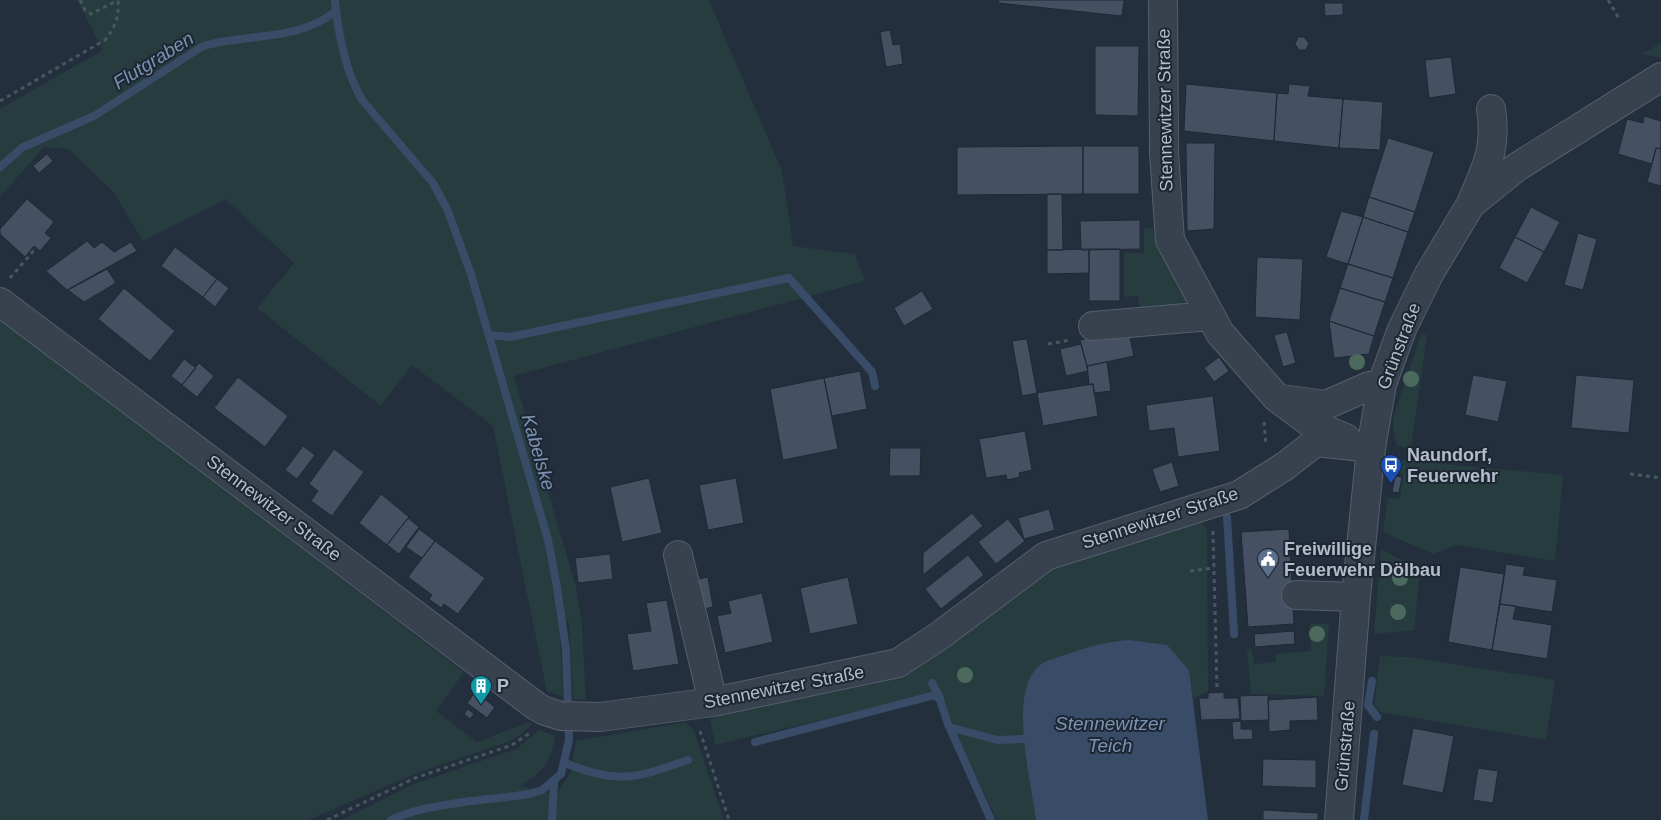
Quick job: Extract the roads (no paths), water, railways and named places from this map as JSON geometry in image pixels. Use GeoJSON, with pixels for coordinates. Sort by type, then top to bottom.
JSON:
{"type":"FeatureCollection","features":[{"type":"Feature","properties":{"kind":"street","name":"Stennewitzer Straße"},"geometry":{"type":"LineString","coordinates":[[1163,0],[1164,153],[1170,240],[1220,333],[1277,398],[1312,424],[1371,448]]}},
{"type":"Feature","properties":{"kind":"street","name":"Grünstraße"},"geometry":{"type":"LineString","coordinates":[[1339,820],[1356,597],[1371,448],[1382,384],[1402,329],[1429,274],[1470,204],[1516,167],[1661,76]]}},
{"type":"Feature","properties":{"kind":"street"},"geometry":{"type":"LineString","coordinates":[[1470,204],[1492,153],[1494,126],[1491,108]]}},
{"type":"Feature","properties":{"kind":"street","name":"Stennewitzer Straße"},"geometry":{"type":"LineString","coordinates":[[2,293],[547,712],[586,718],[702,704],[898,663],[939,636],[1046,556],[1077,544],[1238,495],[1285,466],[1316,442],[1371,448]]}},
{"type":"Feature","properties":{"kind":"street"},"geometry":{"type":"LineString","coordinates":[[1093,326],[1210,316]]}},
{"type":"Feature","properties":{"kind":"street"},"geometry":{"type":"LineString","coordinates":[[1277,398],[1326,405],[1369,386],[1382,384]]}},
{"type":"Feature","properties":{"kind":"street"},"geometry":{"type":"LineString","coordinates":[[1277,398],[1293,432],[1285,466]]}},
{"type":"Feature","properties":{"kind":"street"},"geometry":{"type":"LineString","coordinates":[[678,555],[702,704]]}},
{"type":"Feature","properties":{"kind":"street"},"geometry":{"type":"LineString","coordinates":[[1296,595],[1356,597]]}},
{"type":"Feature","properties":{"kind":"water","name":"Stennewitzer Teich"},"geometry":{"type":"Polygon","coordinates":[[[1130,640],[1167,645],[1189,670],[1208,820],[1036,820],[1026,761],[1023,713],[1025,692],[1032,675],[1043,663],[1052,659],[1098,645],[1130,640]]]}},
{"type":"Feature","properties":{"kind":"waterway","name":"Kabelske"},"geometry":{"type":"LineString","coordinates":[[335,0],[343,52],[356,88],[362,100],[433,183],[447,209],[471,274],[548,540],[566,650],[569,740],[561,774],[542,790],[529,794],[439,806],[405,814],[391,820]]}},
{"type":"Feature","properties":{"kind":"waterway","name":"Flutgraben"},"geometry":{"type":"LineString","coordinates":[[0,167],[23,147],[94,116],[203,46],[305,28],[321,21],[336,11]]}},
{"type":"Feature","properties":{"kind":"waterway"},"geometry":{"type":"LineString","coordinates":[[489,335],[510,337],[789,278],[872,372],[875,386]]}},
{"type":"Feature","properties":{"kind":"waterway"},"geometry":{"type":"LineString","coordinates":[[1227,517],[1234,634]]}},
{"type":"Feature","properties":{"kind":"waterway"},"geometry":{"type":"LineString","coordinates":[[1372,681],[1368,705],[1377,717]]}},
{"type":"Feature","properties":{"kind":"waterway"},"geometry":{"type":"LineString","coordinates":[[932,683],[940,698]]}},
{"type":"Feature","properties":{"kind":"waterway"},"geometry":{"type":"LineString","coordinates":[[755,742],[935,695],[940,700],[949,727],[997,740],[1023,739]]}},
{"type":"Feature","properties":{"kind":"waterway"},"geometry":{"type":"LineString","coordinates":[[949,726],[991,820]]}},
{"type":"Feature","properties":{"kind":"waterway"},"geometry":{"type":"LineString","coordinates":[[1364,820],[1374,734]]}},
{"type":"Feature","properties":{"kind":"waterway"},"geometry":{"type":"LineString","coordinates":[[565,763],[600,774],[627,776],[640,775],[688,760]]}},
{"type":"Feature","properties":{"kind":"waterway"},"geometry":{"type":"LineString","coordinates":[[552,820],[554,783]]}},
{"type":"Feature","properties":{"kind":"place","name":"Naundorf, Feuerwehr"},"geometry":{"type":"Point","coordinates":[1391,484]}},
{"type":"Feature","properties":{"kind":"place","name":"Freiwillige Feuerwehr Dölbau"},"geometry":{"type":"Point","coordinates":[1268,578]}},
{"type":"Feature","properties":{"kind":"place","name":"P"},"geometry":{"type":"Point","coordinates":[481,705]}}]}
